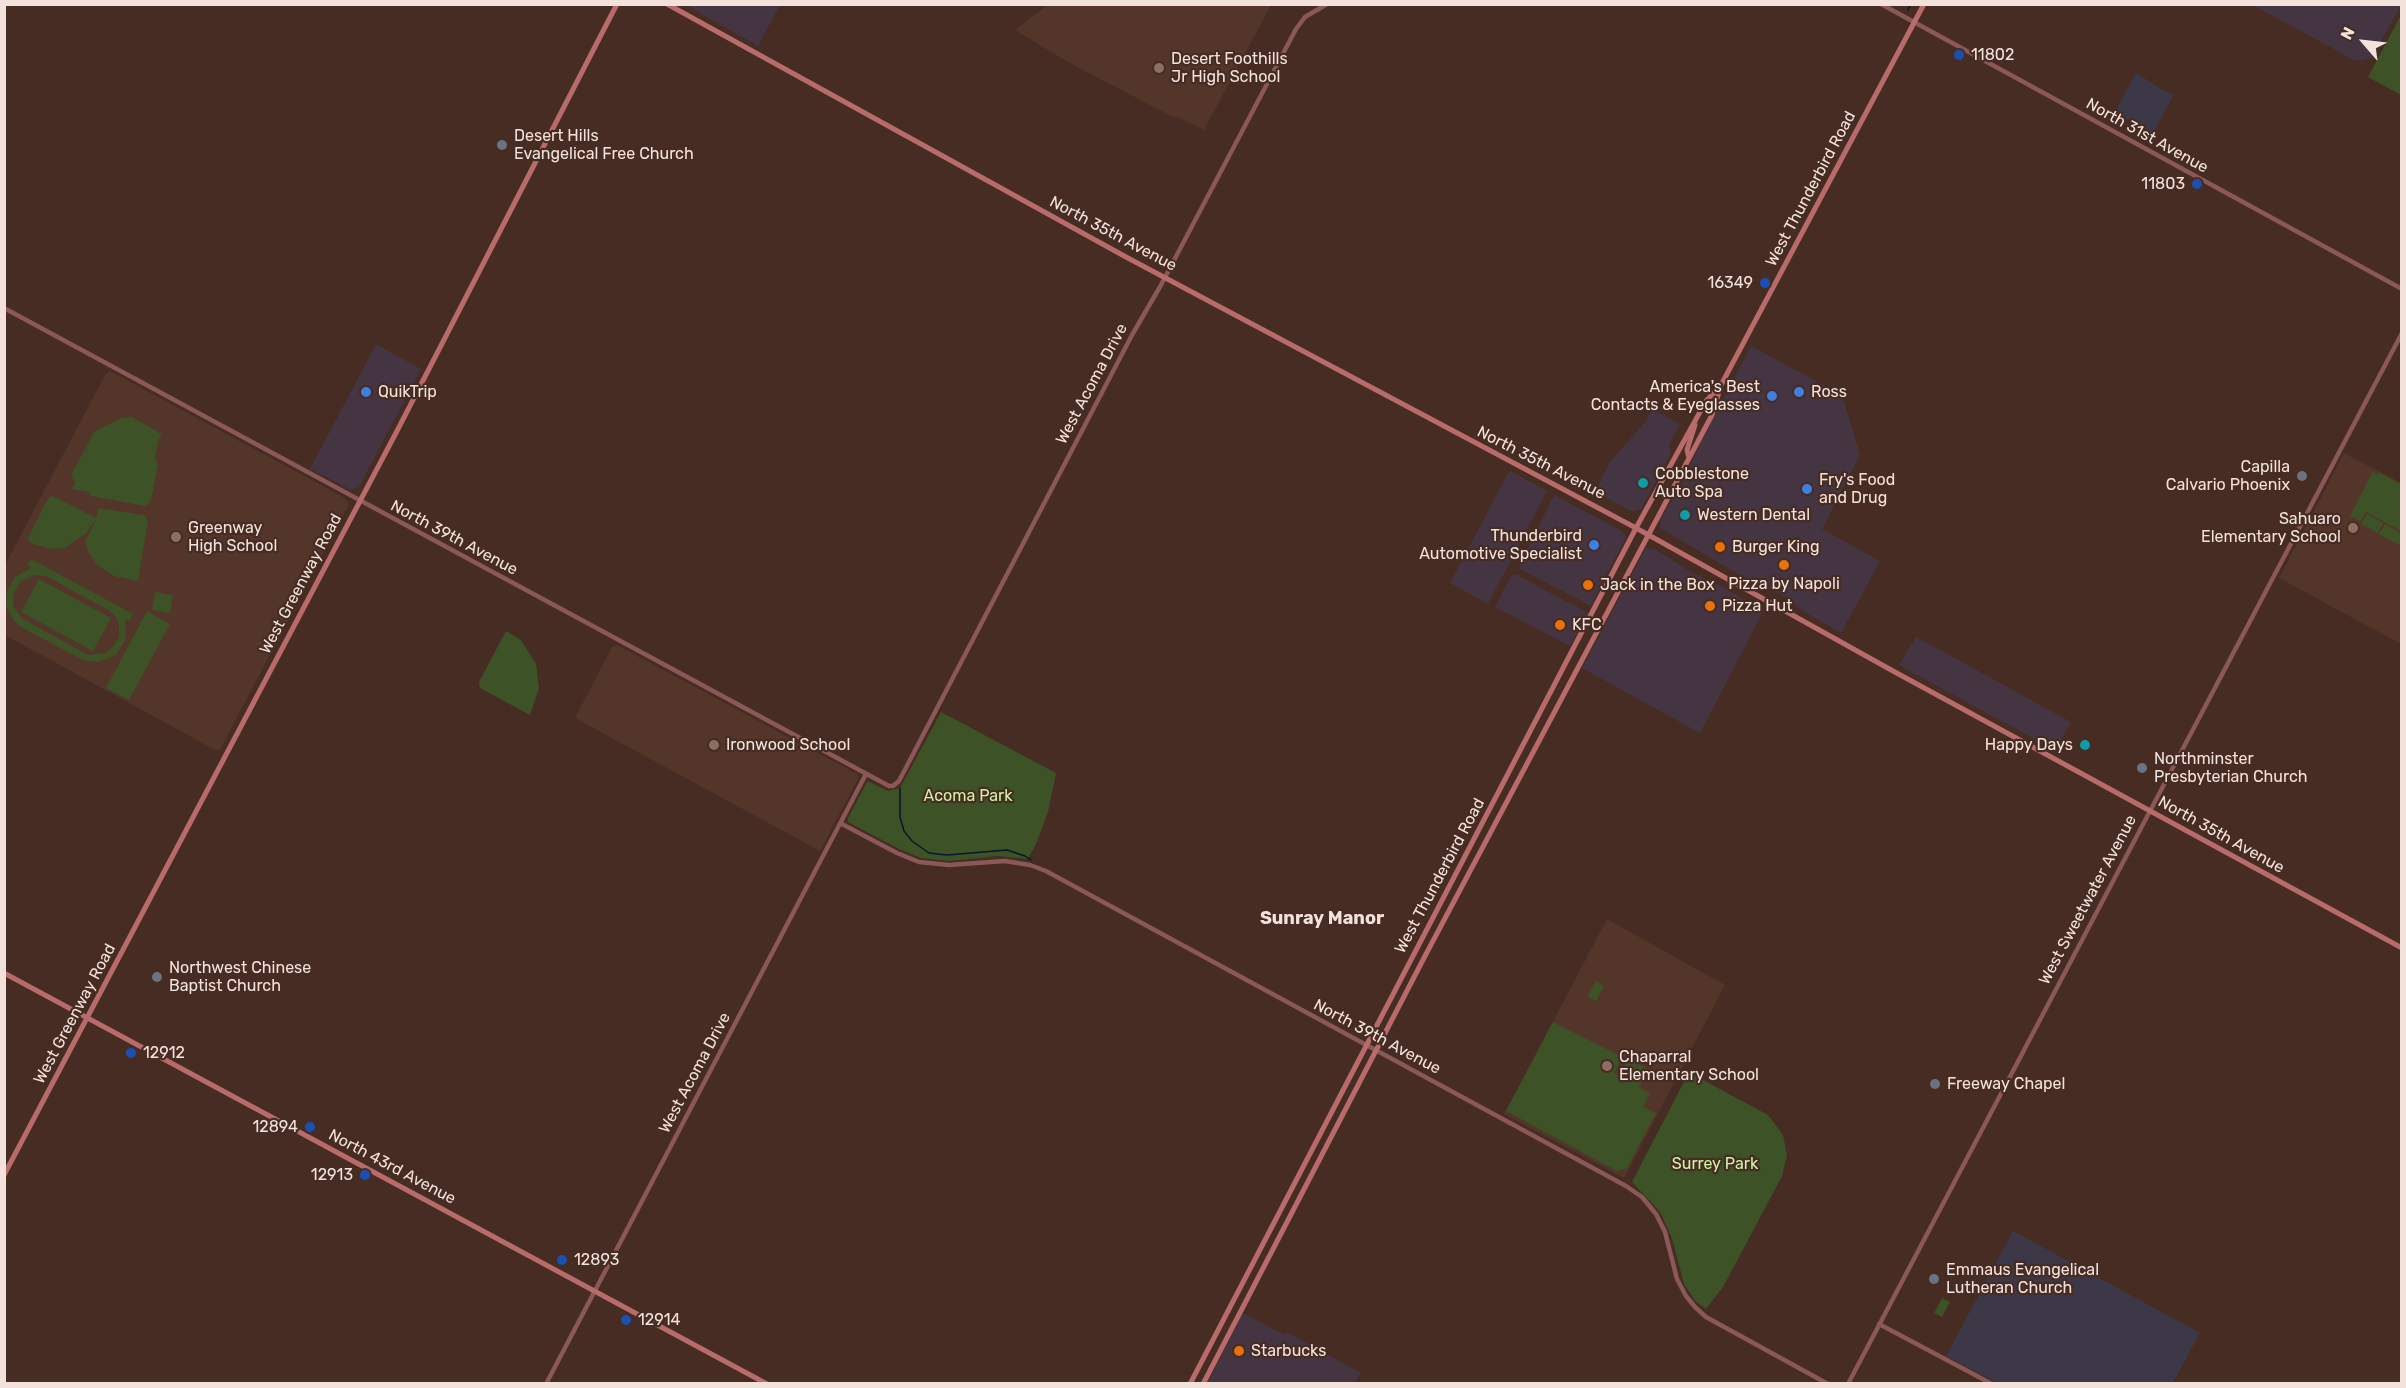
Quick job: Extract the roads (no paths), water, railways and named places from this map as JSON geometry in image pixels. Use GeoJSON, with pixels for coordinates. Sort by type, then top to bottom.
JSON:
{"type":"FeatureCollection","features":[{"type":"Feature","properties":{"kind":"main road","name":"West Greenway Road"},"geometry":{"type":"LineString","coordinates":[[4,1175],[360,501],[617,4]]}},
{"type":"Feature","properties":{"kind":"main road","name":"North 35th Avenue"},"geometry":{"type":"LineString","coordinates":[[668,4],[837,100],[1387,397],[1648,534],[2148,811],[2402,948]]}},
{"type":"Feature","properties":{"kind":"main road","name":"West Thunderbird Road"},"geometry":{"type":"LineString","coordinates":[[1203,1383],[1713,412],[1721,385],[1924,4]]}},
{"type":"Feature","properties":{"kind":"main road","name":"West Thunderbird Road"},"geometry":{"type":"LineString","coordinates":[[1190,1383],[1636,528],[1706,401],[1721,385]]}},
{"type":"Feature","properties":{"kind":"main road"},"geometry":{"type":"LineString","coordinates":[[1689,458],[1688,443],[1697,417]]}},
{"type":"Feature","properties":{"kind":"main road","name":"North 43rd Avenue"},"geometry":{"type":"LineString","coordinates":[[4,973],[767,1383]]}},
{"type":"Feature","properties":{"kind":"street","name":"West Acoma Drive"},"geometry":{"type":"LineString","coordinates":[[893,786],[900,778],[1132,334],[1165,277],[1296,29],[1305,17],[1327,4]]}},
{"type":"Feature","properties":{"kind":"street","name":"North 31st Avenue"},"geometry":{"type":"LineString","coordinates":[[1881,4],[2402,289]]}},
{"type":"Feature","properties":{"kind":"street","name":"North 39th Avenue"},"geometry":{"type":"LineString","coordinates":[[4,308],[866,774],[893,786]]}},
{"type":"Feature","properties":{"kind":"street","name":"West Sweetwater Avenue"},"geometry":{"type":"LineString","coordinates":[[1848,1383],[2402,333]]}},
{"type":"Feature","properties":{"kind":"street","name":"West Acoma Drive"},"geometry":{"type":"LineString","coordinates":[[546,1383],[866,774]]}},
{"type":"Feature","properties":{"kind":"street","name":"North 39th Avenue"},"geometry":{"type":"LineString","coordinates":[[840,823],[919,862],[949,865],[1005,861],[1030,865],[1046,871],[1626,1186],[1642,1197],[1661,1223],[1677,1279],[1695,1307],[1706,1317],[1828,1383]]}},
{"type":"Feature","properties":{"kind":"street"},"geometry":{"type":"LineString","coordinates":[[1879,1324],[1992,1383]]}},
{"type":"Feature","properties":{"kind":"waterway"},"geometry":{"type":"LineString","coordinates":[[1908,10],[1911,4]]}},
{"type":"Feature","properties":{"kind":"waterway"},"geometry":{"type":"LineString","coordinates":[[900,788],[900,817],[904,831],[912,841],[929,853],[947,855],[1007,850],[1031,860]]}},
{"type":"Feature","properties":{"kind":"place","name":"11802"},"geometry":{"type":"Point","coordinates":[1959,55]}},
{"type":"Feature","properties":{"kind":"place","name":"Desert Foothills Jr High School"},"geometry":{"type":"Point","coordinates":[1159,68]}},
{"type":"Feature","properties":{"kind":"place","name":"Desert Hills Evangelical Free Church"},"geometry":{"type":"Point","coordinates":[502,145]}},
{"type":"Feature","properties":{"kind":"place","name":"11803"},"geometry":{"type":"Point","coordinates":[2197,184]}},
{"type":"Feature","properties":{"kind":"place","name":"16349"},"geometry":{"type":"Point","coordinates":[1765,283]}},
{"type":"Feature","properties":{"kind":"place","name":"QuikTrip"},"geometry":{"type":"Point","coordinates":[366,392]}},
{"type":"Feature","properties":{"kind":"place","name":"Ross"},"geometry":{"type":"Point","coordinates":[1799,392]}},
{"type":"Feature","properties":{"kind":"place","name":"America's Best Contacts & Eyeglasses"},"geometry":{"type":"Point","coordinates":[1772,396]}},
{"type":"Feature","properties":{"kind":"place","name":"Capilla Calvario Phoenix"},"geometry":{"type":"Point","coordinates":[2302,476]}},
{"type":"Feature","properties":{"kind":"place","name":"Cobblestone Auto Spa"},"geometry":{"type":"Point","coordinates":[1643,483]}},
{"type":"Feature","properties":{"kind":"place","name":"Fry's Food and Drug"},"geometry":{"type":"Point","coordinates":[1807,489]}},
{"type":"Feature","properties":{"kind":"place","name":"Western Dental"},"geometry":{"type":"Point","coordinates":[1685,515]}},
{"type":"Feature","properties":{"kind":"place","name":"Sahuaro Elementary School"},"geometry":{"type":"Point","coordinates":[2353,528]}},
{"type":"Feature","properties":{"kind":"place","name":"Greenway High School"},"geometry":{"type":"Point","coordinates":[176,537]}},
{"type":"Feature","properties":{"kind":"place","name":"Thunderbird Automotive Specialist"},"geometry":{"type":"Point","coordinates":[1594,545]}},
{"type":"Feature","properties":{"kind":"place","name":"Burger King"},"geometry":{"type":"Point","coordinates":[1720,547]}},
{"type":"Feature","properties":{"kind":"place","name":"Pizza by Napoli"},"geometry":{"type":"Point","coordinates":[1784,565]}},
{"type":"Feature","properties":{"kind":"place","name":"Jack in the Box"},"geometry":{"type":"Point","coordinates":[1588,585]}},
{"type":"Feature","properties":{"kind":"place","name":"Pizza Hut"},"geometry":{"type":"Point","coordinates":[1710,606]}},
{"type":"Feature","properties":{"kind":"place","name":"KFC"},"geometry":{"type":"Point","coordinates":[1560,625]}},
{"type":"Feature","properties":{"kind":"place","name":"Ironwood School"},"geometry":{"type":"Point","coordinates":[714,745]}},
{"type":"Feature","properties":{"kind":"place","name":"Happy Days"},"geometry":{"type":"Point","coordinates":[2085,745]}},
{"type":"Feature","properties":{"kind":"place","name":"Northminster Presbyterian Church"},"geometry":{"type":"Point","coordinates":[2142,768]}},
{"type":"Feature","properties":{"kind":"place","name":"Northwest Chinese Baptist Church"},"geometry":{"type":"Point","coordinates":[157,977]}},
{"type":"Feature","properties":{"kind":"place","name":"12912"},"geometry":{"type":"Point","coordinates":[131,1053]}},
{"type":"Feature","properties":{"kind":"place","name":"Chaparral Elementary School"},"geometry":{"type":"Point","coordinates":[1607,1066]}},
{"type":"Feature","properties":{"kind":"place","name":"Freeway Chapel"},"geometry":{"type":"Point","coordinates":[1935,1084]}},
{"type":"Feature","properties":{"kind":"place","name":"12894"},"geometry":{"type":"Point","coordinates":[310,1127]}},
{"type":"Feature","properties":{"kind":"place","name":"12913"},"geometry":{"type":"Point","coordinates":[365,1175]}},
{"type":"Feature","properties":{"kind":"place","name":"12893"},"geometry":{"type":"Point","coordinates":[562,1260]}},
{"type":"Feature","properties":{"kind":"place","name":"Emmaus Evangelical Lutheran Church"},"geometry":{"type":"Point","coordinates":[1934,1279]}},
{"type":"Feature","properties":{"kind":"place","name":"12914"},"geometry":{"type":"Point","coordinates":[626,1320]}},
{"type":"Feature","properties":{"kind":"place","name":"Starbucks"},"geometry":{"type":"Point","coordinates":[1239,1351]}},
{"type":"Feature","properties":{"kind":"district","name":"Sunray Manor"},"geometry":{"type":"Point","coordinates":[1322,919]}},
{"type":"Feature","properties":{"kind":"park label","name":"Acoma Park"},"geometry":{"type":"Point","coordinates":[968,796]}},
{"type":"Feature","properties":{"kind":"park label","name":"Surrey Park"},"geometry":{"type":"Point","coordinates":[1715,1164]}}]}
